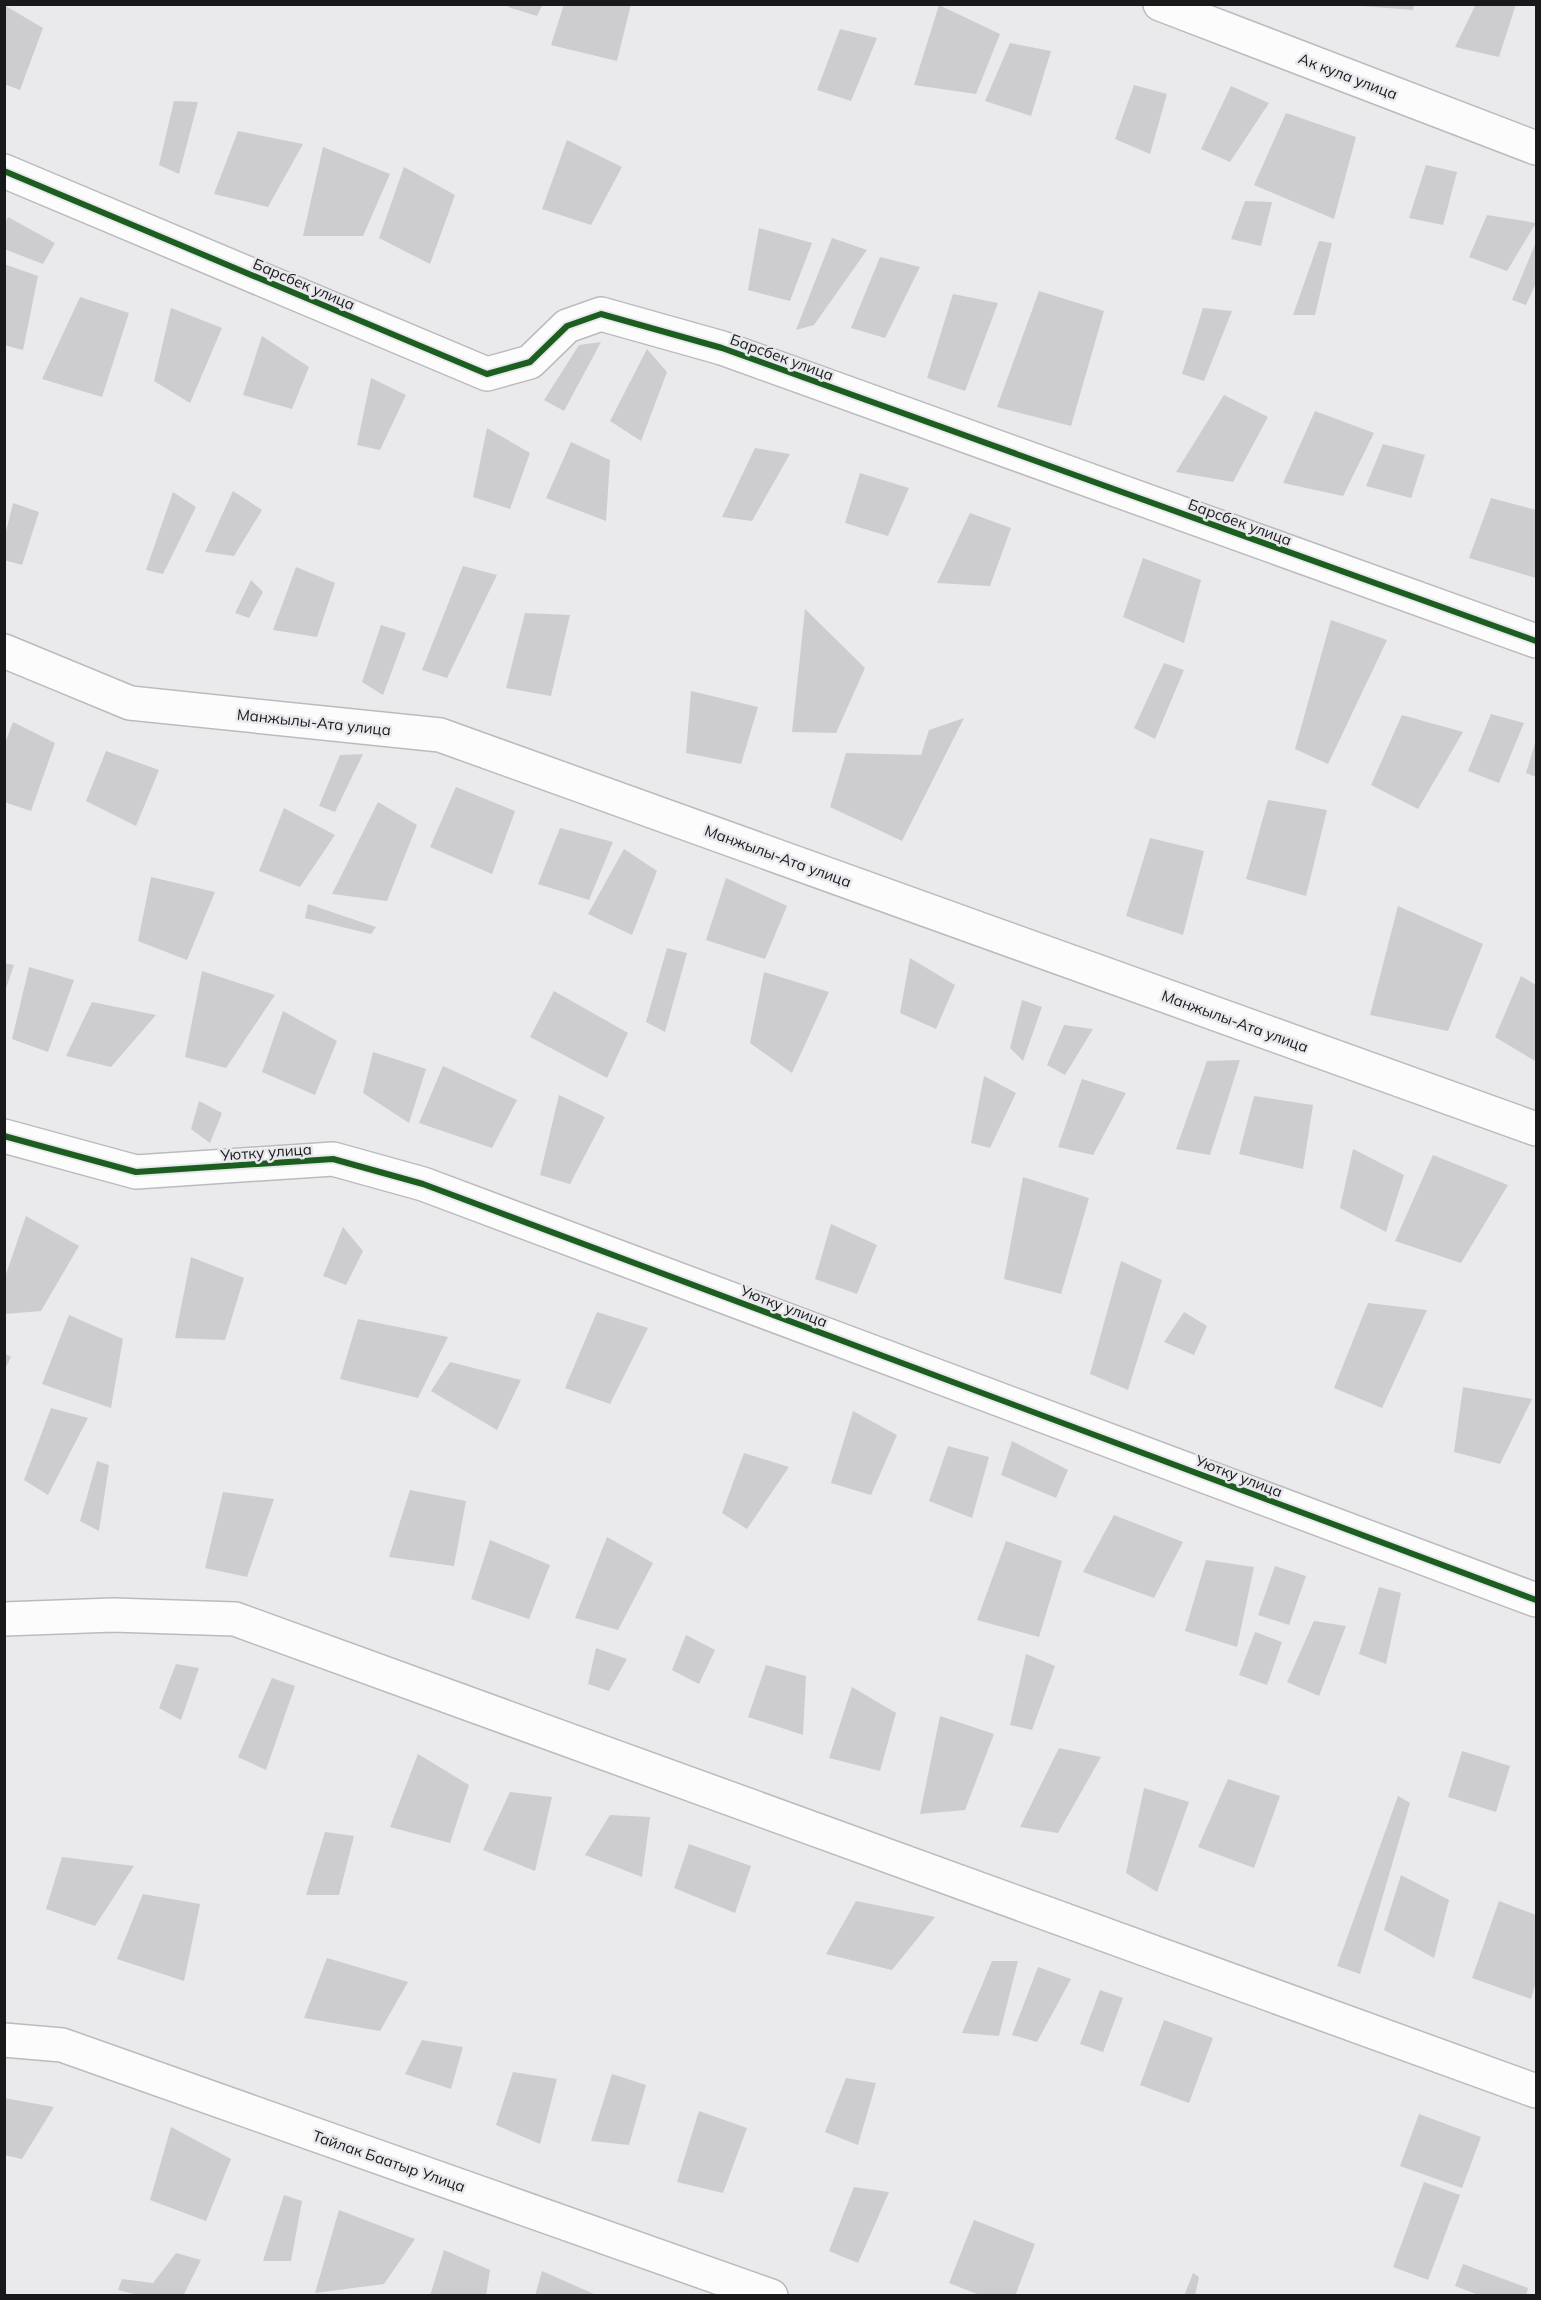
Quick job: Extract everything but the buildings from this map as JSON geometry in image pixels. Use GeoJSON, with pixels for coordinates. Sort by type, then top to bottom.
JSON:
{"type":"FeatureCollection","features":[{"type":"Feature","properties":{"kind":"street","name":"Ак кула улица"},"geometry":{"type":"LineString","coordinates":[[1160,4],[1536,147]]}},
{"type":"Feature","properties":{"kind":"street","name":"Барсбек улица"},"geometry":{"type":"LineString","coordinates":[[4,171],[487,374],[530,362],[567,326],[602,314],[722,348],[1536,641]]}},
{"type":"Feature","properties":{"kind":"street","name":"Манжылы-Ата улица"},"geometry":{"type":"LineString","coordinates":[[4,651],[130,703],[440,735],[1536,1129]]}},
{"type":"Feature","properties":{"kind":"street","name":"Уютку улица"},"geometry":{"type":"LineString","coordinates":[[4,1136],[136,1172],[333,1159],[423,1184],[1536,1600]]}},
{"type":"Feature","properties":{"kind":"street"},"geometry":{"type":"LineString","coordinates":[[4,1619],[112,1615],[235,1619],[1536,2091]]}},
{"type":"Feature","properties":{"kind":"street","name":"Тайлак Баатыр Улица"},"geometry":{"type":"LineString","coordinates":[[4,2040],[62,2045],[771,2295]]}},
{"type":"Feature","properties":{"kind":"cycle path"},"geometry":{"type":"LineString","coordinates":[[4,171],[487,374],[530,362],[567,326],[601,314],[722,348],[1536,641]]}},
{"type":"Feature","properties":{"kind":"cycle path"},"geometry":{"type":"LineString","coordinates":[[4,1136],[136,1172],[333,1159],[423,1184],[1536,1600]]}}]}
